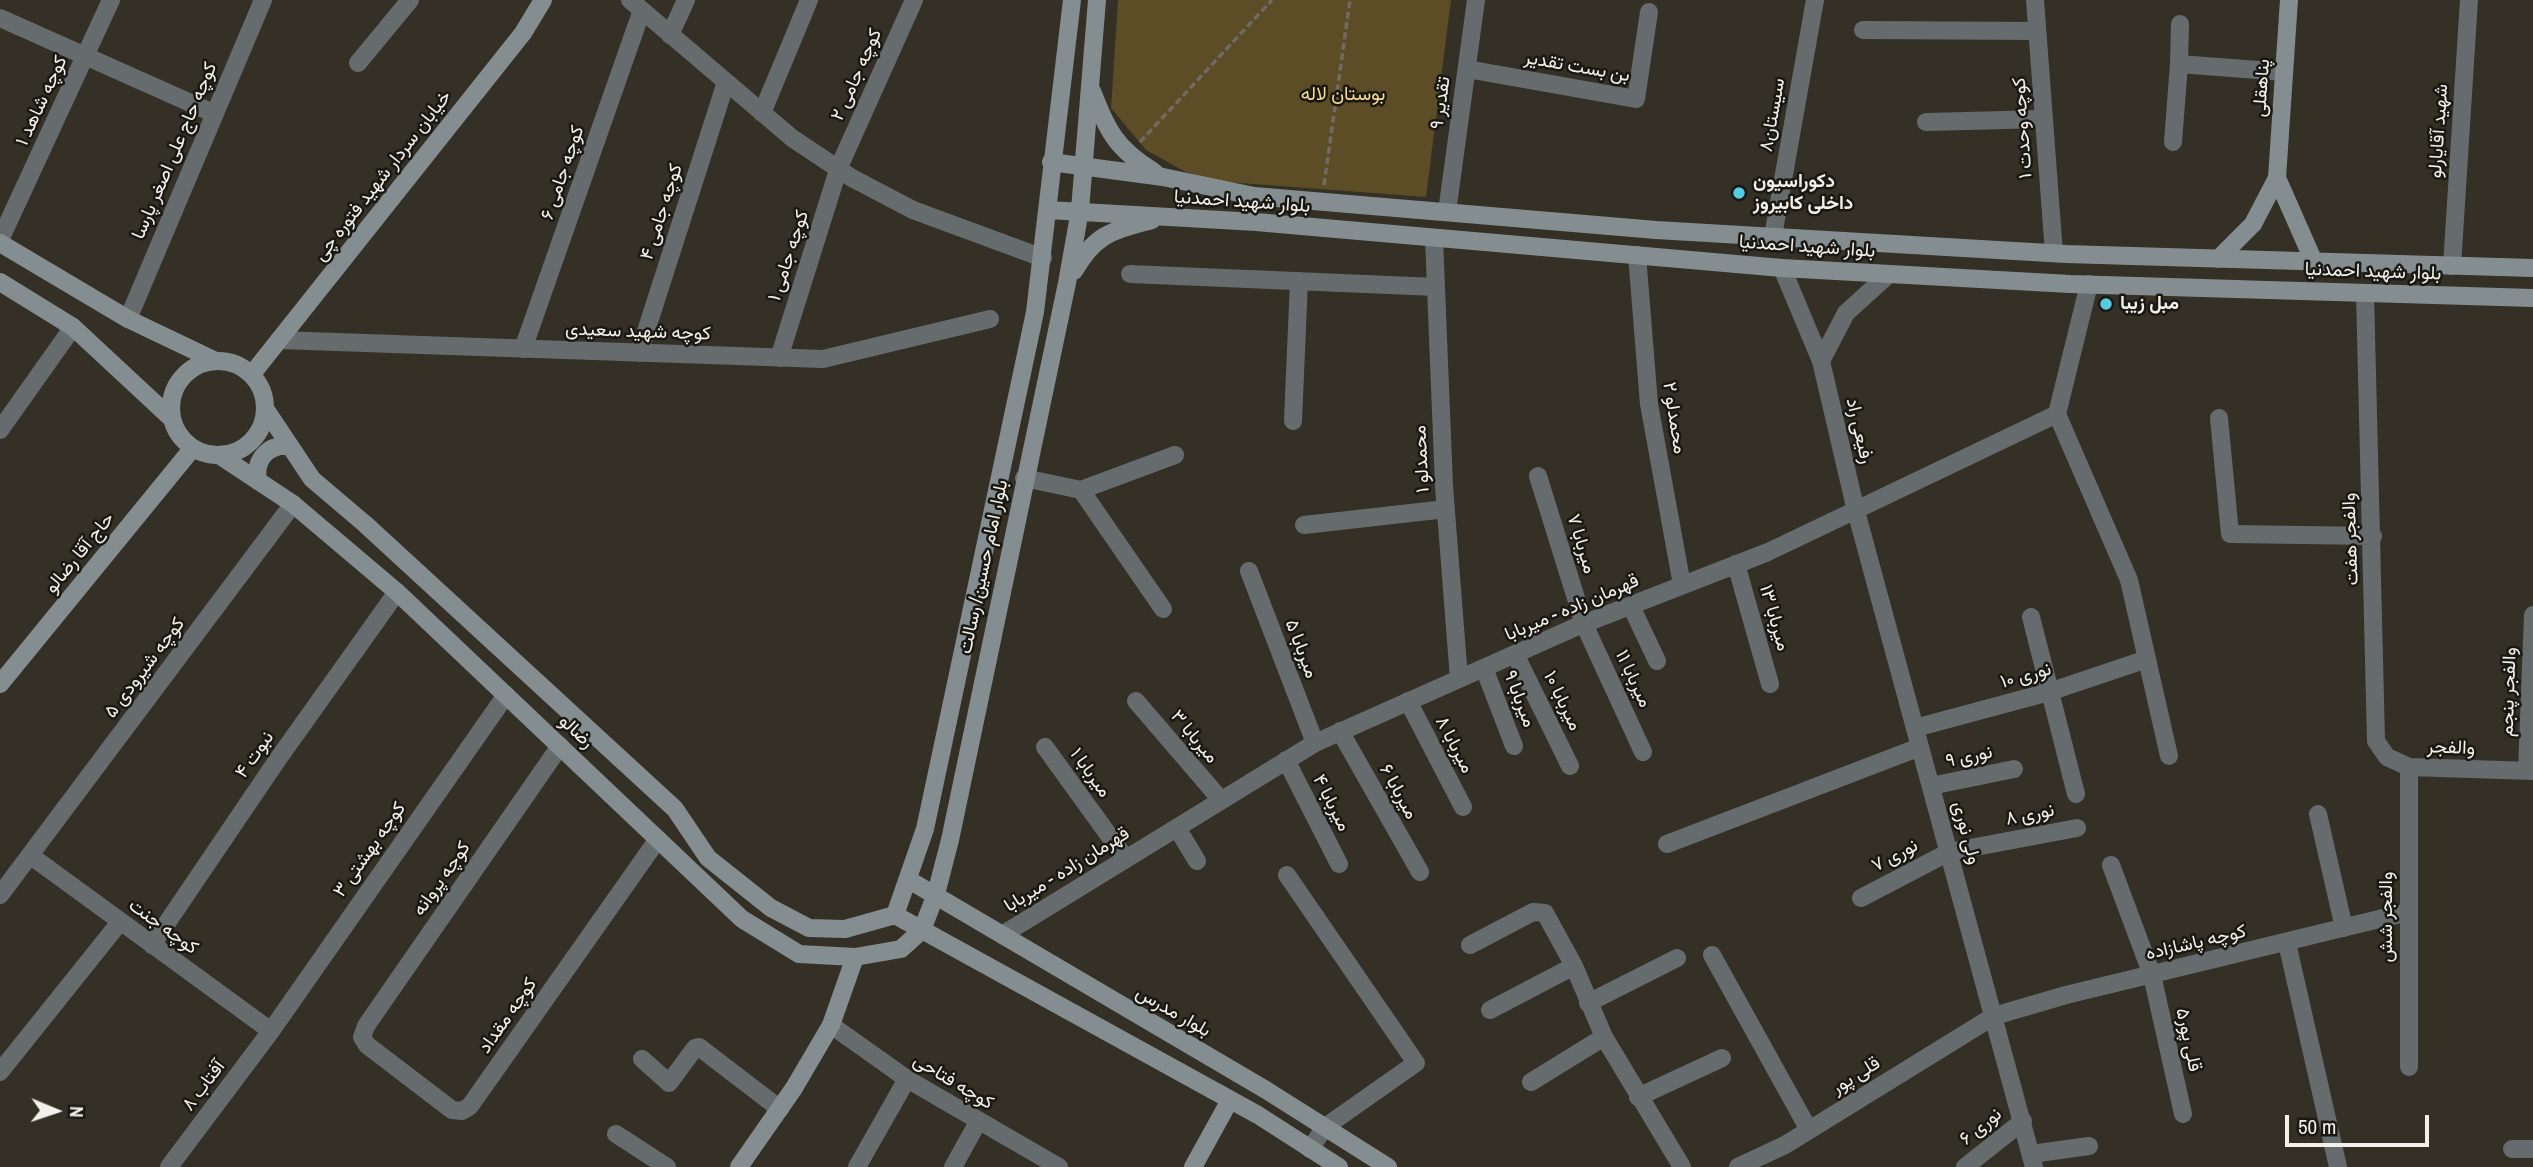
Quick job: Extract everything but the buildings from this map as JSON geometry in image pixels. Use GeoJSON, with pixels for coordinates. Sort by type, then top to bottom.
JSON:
{"type":"FeatureCollection","features":[{"type":"Feature","properties":{"kind":"main road","name":"خیابان سردار شهید فتوره چی"},"geometry":{"type":"LineString","coordinates":[[252,374],[523,33],[543,0]]}},
{"type":"Feature","properties":{"kind":"main road","name":"بلوار امام حسین/ رسالت"},"geometry":{"type":"LineString","coordinates":[[895,915],[909,880],[928,816],[1032,325],[1043,258],[1051,162],[1066,77],[1072,0]]}},
{"type":"Feature","properties":{"kind":"main road","name":"بلوار امام حسین/ رسالت"},"geometry":{"type":"LineString","coordinates":[[922,930],[936,894],[1067,283],[1080,210],[1097,0]]}},
{"type":"Feature","properties":{"kind":"main road","name":"پناهقلی"},"geometry":{"type":"LineString","coordinates":[[2218,258],[2253,224],[2277,178],[2289,0]]}},
{"type":"Feature","properties":{"kind":"main road"},"geometry":{"type":"LineString","coordinates":[[1091,87],[1109,134],[1129,154],[1163,177]]}},
{"type":"Feature","properties":{"kind":"main road","name":"بلوار شهید احمدنیا"},"geometry":{"type":"LineString","coordinates":[[1051,162],[1163,177],[1254,196],[1773,236],[2054,253],[2533,268]]}},
{"type":"Feature","properties":{"kind":"main road","name":"پناهقلی"},"geometry":{"type":"LineString","coordinates":[[2277,178],[2314,262]]}},
{"type":"Feature","properties":{"kind":"main road","name":"بلوار شهید احمدنیا"},"geometry":{"type":"LineString","coordinates":[[1048,210],[1080,210],[1782,268],[2089,284],[2533,298]]}},
{"type":"Feature","properties":{"kind":"main road"},"geometry":{"type":"LineString","coordinates":[[1067,283],[1088,247],[1117,230],[1162,217]]}},
{"type":"Feature","properties":{"kind":"main road"},"geometry":{"type":"LineString","coordinates":[[0,242],[128,319],[216,361],[235,364],[252,374],[263,391],[266,410],[260,433],[244,449],[222,457],[192,449],[179,436],[172,419],[172,398],[181,379],[196,366],[216,361]]}},
{"type":"Feature","properties":{"kind":"main road"},"geometry":{"type":"LineString","coordinates":[[0,282],[74,327],[172,419]]}},
{"type":"Feature","properties":{"kind":"main road","name":"رضالو"},"geometry":{"type":"LineString","coordinates":[[266,410],[312,479],[365,524],[675,809],[708,858],[771,908],[809,928],[845,929],[895,915]]}},
{"type":"Feature","properties":{"kind":"main road"},"geometry":{"type":"LineString","coordinates":[[258,481],[257,467],[263,455],[275,447],[290,446]]}},
{"type":"Feature","properties":{"kind":"main road","name":"حاج آقا رضالو"},"geometry":{"type":"LineString","coordinates":[[0,684],[192,449]]}},
{"type":"Feature","properties":{"kind":"main road","name":"رضالو"},"geometry":{"type":"LineString","coordinates":[[222,457],[293,505],[397,592],[742,919],[799,954],[855,957],[901,949],[922,930]]}},
{"type":"Feature","properties":{"kind":"main road","name":"بلوار مدرس"},"geometry":{"type":"LineString","coordinates":[[909,880],[1388,1167]]}},
{"type":"Feature","properties":{"kind":"main road"},"geometry":{"type":"LineString","coordinates":[[895,915],[1230,1100],[1339,1167]]}},
{"type":"Feature","properties":{"kind":"main road"},"geometry":{"type":"LineString","coordinates":[[739,1167],[831,1026],[855,957]]}},
{"type":"Feature","properties":{"kind":"main road"},"geometry":{"type":"LineString","coordinates":[[1193,1167],[1230,1100]]}},
{"type":"Feature","properties":{"kind":"street","name":"کوچه شاهد ۱"},"geometry":{"type":"LineString","coordinates":[[0,242],[111,0]]}},
{"type":"Feature","properties":{"kind":"street","name":"کوچه حاج علی اصغر پارسا"},"geometry":{"type":"LineString","coordinates":[[128,319],[263,0]]}},
{"type":"Feature","properties":{"kind":"street"},"geometry":{"type":"LineString","coordinates":[[358,62],[410,0]]}},
{"type":"Feature","properties":{"kind":"street"},"geometry":{"type":"LineString","coordinates":[[670,35],[686,0]]}},
{"type":"Feature","properties":{"kind":"street"},"geometry":{"type":"LineString","coordinates":[[762,113],[809,0]]}},
{"type":"Feature","properties":{"kind":"street","name":"کوچه جامی ۲"},"geometry":{"type":"LineString","coordinates":[[839,167],[914,0]]}},
{"type":"Feature","properties":{"kind":"street","name":"۹ تقدیر"},"geometry":{"type":"LineString","coordinates":[[1447,212],[1476,0]]}},
{"type":"Feature","properties":{"kind":"street","name":"سیستان۸"},"geometry":{"type":"LineString","coordinates":[[1773,236],[1815,0]]}},
{"type":"Feature","properties":{"kind":"street","name":"کوچه وحدت ۱"},"geometry":{"type":"LineString","coordinates":[[2035,0],[2054,253]]}},
{"type":"Feature","properties":{"kind":"street","name":"شهید آقایارلو"},"geometry":{"type":"LineString","coordinates":[[2452,266],[2469,0]]}},
{"type":"Feature","properties":{"kind":"street"},"geometry":{"type":"LineString","coordinates":[[636,5],[792,138],[852,178],[912,210],[1043,258]]}},
{"type":"Feature","properties":{"kind":"street","name":"کوچه جامی ۶"},"geometry":{"type":"LineString","coordinates":[[523,349],[636,5]]}},
{"type":"Feature","properties":{"kind":"street","name":"بن بست تقدیر"},"geometry":{"type":"LineString","coordinates":[[1467,69],[1636,99],[1649,12]]}},
{"type":"Feature","properties":{"kind":"street"},"geometry":{"type":"LineString","coordinates":[[0,18],[214,113]]}},
{"type":"Feature","properties":{"kind":"street"},"geometry":{"type":"LineString","coordinates":[[2173,142],[2180,24]]}},
{"type":"Feature","properties":{"kind":"street"},"geometry":{"type":"LineString","coordinates":[[1863,30],[2037,31]]}},
{"type":"Feature","properties":{"kind":"street"},"geometry":{"type":"LineString","coordinates":[[2179,64],[2284,72]]}},
{"type":"Feature","properties":{"kind":"street","name":"کوچه جامی ۴"},"geometry":{"type":"LineString","coordinates":[[639,354],[726,82]]}},
{"type":"Feature","properties":{"kind":"street"},"geometry":{"type":"LineString","coordinates":[[1926,122],[2044,119]]}},
{"type":"Feature","properties":{"kind":"street","name":"کوچه جامی ۱"},"geometry":{"type":"LineString","coordinates":[[779,358],[839,167]]}},
{"type":"Feature","properties":{"kind":"street","name":"محمدلو ۱"},"geometry":{"type":"LineString","coordinates":[[1434,238],[1446,509],[1459,679]]}},
{"type":"Feature","properties":{"kind":"street","name":"محمدلو ۲"},"geometry":{"type":"LineString","coordinates":[[1637,256],[1649,404],[1682,585]]}},
{"type":"Feature","properties":{"kind":"street","name":"رفیعی راد"},"geometry":{"type":"LineString","coordinates":[[1782,268],[1821,361],[1856,511]]}},
{"type":"Feature","properties":{"kind":"street"},"geometry":{"type":"LineString","coordinates":[[1130,274],[1436,287]]}},
{"type":"Feature","properties":{"kind":"street"},"geometry":{"type":"LineString","coordinates":[[1821,361],[1846,313],[1889,274]]}},
{"type":"Feature","properties":{"kind":"street"},"geometry":{"type":"LineString","coordinates":[[1293,421],[1299,281]]}},
{"type":"Feature","properties":{"kind":"street"},"geometry":{"type":"LineString","coordinates":[[2089,284],[2057,414],[2129,580],[2169,756]]}},
{"type":"Feature","properties":{"kind":"street","name":"والفجر هفت"},"geometry":{"type":"LineString","coordinates":[[2365,293],[2376,741],[2386,757],[2409,767]]}},
{"type":"Feature","properties":{"kind":"street","name":"کوچه شهید سعیدی"},"geometry":{"type":"LineString","coordinates":[[279,340],[823,359],[990,319]]}},
{"type":"Feature","properties":{"kind":"street"},"geometry":{"type":"LineString","coordinates":[[0,430],[74,327]]}},
{"type":"Feature","properties":{"kind":"street","name":"قهرمان زاده - میربابا"},"geometry":{"type":"LineString","coordinates":[[1002,935],[1315,743],[1584,624],[1736,564],[1856,511],[2057,414]]}},
{"type":"Feature","properties":{"kind":"street"},"geometry":{"type":"LineString","coordinates":[[2219,418],[2230,534],[2373,536]]}},
{"type":"Feature","properties":{"kind":"street"},"geometry":{"type":"LineString","coordinates":[[1024,478],[1081,490],[1175,455]]}},
{"type":"Feature","properties":{"kind":"street","name":"میربابا ۷"},"geometry":{"type":"LineString","coordinates":[[1538,476],[1584,624]]}},
{"type":"Feature","properties":{"kind":"street"},"geometry":{"type":"LineString","coordinates":[[1081,490],[1163,609]]}},
{"type":"Feature","properties":{"kind":"street","name":"کوچه شیرودی ۵"},"geometry":{"type":"LineString","coordinates":[[0,895],[293,505]]}},
{"type":"Feature","properties":{"kind":"street"},"geometry":{"type":"LineString","coordinates":[[1304,525],[1446,509]]}},
{"type":"Feature","properties":{"kind":"street","name":"ولی نوری"},"geometry":{"type":"LineString","coordinates":[[1856,511],[2033,1160]]}},
{"type":"Feature","properties":{"kind":"street","name":"میربابا ۱۳"},"geometry":{"type":"LineString","coordinates":[[1736,564],[1770,684]]}},
{"type":"Feature","properties":{"kind":"street","name":"میربابا ۵"},"geometry":{"type":"LineString","coordinates":[[1249,570],[1315,743]]}},
{"type":"Feature","properties":{"kind":"street","name":"نبوت ۴"},"geometry":{"type":"LineString","coordinates":[[152,946],[278,759],[397,592]]}},
{"type":"Feature","properties":{"kind":"street"},"geometry":{"type":"LineString","coordinates":[[1631,606],[1657,661]]}},
{"type":"Feature","properties":{"kind":"street","name":"والفجر پنجم"},"geometry":{"type":"LineString","coordinates":[[2530,771],[2533,615]]}},
{"type":"Feature","properties":{"kind":"street"},"geometry":{"type":"LineString","coordinates":[[2031,617],[2076,794]]}},
{"type":"Feature","properties":{"kind":"street","name":"میربابا ۱۱"},"geometry":{"type":"LineString","coordinates":[[1584,624],[1643,752]]}},
{"type":"Feature","properties":{"kind":"street","name":"میربابا ۱۰"},"geometry":{"type":"LineString","coordinates":[[1515,654],[1570,766]]}},
{"type":"Feature","properties":{"kind":"street","name":"نوری ۱۰"},"geometry":{"type":"LineString","coordinates":[[1915,728],[2049,692],[2147,659]]}},
{"type":"Feature","properties":{"kind":"street","name":"میربابا ۹"},"geometry":{"type":"LineString","coordinates":[[1484,668],[1514,746]]}},
{"type":"Feature","properties":{"kind":"street","name":"کوچه بهشتی ۳"},"geometry":{"type":"LineString","coordinates":[[271,1031],[506,695]]}},
{"type":"Feature","properties":{"kind":"street","name":"میربابا ۳"},"geometry":{"type":"LineString","coordinates":[[1136,701],[1221,800]]}},
{"type":"Feature","properties":{"kind":"street","name":"میربابا ۸"},"geometry":{"type":"LineString","coordinates":[[1408,701],[1463,807]]}},
{"type":"Feature","properties":{"kind":"street","name":"میربابا ۶"},"geometry":{"type":"LineString","coordinates":[[1340,731],[1420,872]]}},
{"type":"Feature","properties":{"kind":"street","name":"کوچه پروانه"},"geometry":{"type":"LineString","coordinates":[[362,1037],[366,1026],[560,746]]}},
{"type":"Feature","properties":{"kind":"street","name":"میربابا ۱"},"geometry":{"type":"LineString","coordinates":[[1045,747],[1126,859]]}},
{"type":"Feature","properties":{"kind":"street"},"geometry":{"type":"LineString","coordinates":[[1667,844],[1920,747]]}},
{"type":"Feature","properties":{"kind":"street","name":"میربابا ۴"},"geometry":{"type":"LineString","coordinates":[[1286,760],[1339,864]]}},
{"type":"Feature","properties":{"kind":"street","name":"والفجر"},"geometry":{"type":"LineString","coordinates":[[2409,767],[2530,771]]}},
{"type":"Feature","properties":{"kind":"street","name":"والفجر شش"},"geometry":{"type":"LineString","coordinates":[[2409,767],[2409,1067]]}},
{"type":"Feature","properties":{"kind":"street","name":"نوری ۹"},"geometry":{"type":"LineString","coordinates":[[1931,786],[2014,769]]}},
{"type":"Feature","properties":{"kind":"street"},"geometry":{"type":"LineString","coordinates":[[2318,814],[2344,928]]}},
{"type":"Feature","properties":{"kind":"street"},"geometry":{"type":"LineString","coordinates":[[1177,828],[1197,861]]}},
{"type":"Feature","properties":{"kind":"street","name":"نوری ۸"},"geometry":{"type":"LineString","coordinates":[[1949,852],[2077,828]]}},
{"type":"Feature","properties":{"kind":"street","name":"کوچه مقداد"},"geometry":{"type":"LineString","coordinates":[[362,1037],[367,1045],[452,1110],[462,1111],[470,1106],[658,839]]}},
{"type":"Feature","properties":{"kind":"street","name":"نوری ۷"},"geometry":{"type":"LineString","coordinates":[[1861,898],[1949,852]]}},
{"type":"Feature","properties":{"kind":"street","name":"کوچه جنت"},"geometry":{"type":"LineString","coordinates":[[31,856],[271,1031]]}},
{"type":"Feature","properties":{"kind":"street","name":"قلی پور۵"},"geometry":{"type":"LineString","coordinates":[[2110,865],[2152,975],[2183,1114]]}},
{"type":"Feature","properties":{"kind":"street"},"geometry":{"type":"LineString","coordinates":[[1287,874],[1416,1063],[1325,1127],[1310,1149]]}},
{"type":"Feature","properties":{"kind":"street"},"geometry":{"type":"LineString","coordinates":[[1470,945],[1532,912],[1545,913],[1574,966],[1604,1037],[1682,1167]]}},
{"type":"Feature","properties":{"kind":"street","name":"کوچه پاشازاده"},"geometry":{"type":"LineString","coordinates":[[1994,1016],[2066,995],[2408,912]]}},
{"type":"Feature","properties":{"kind":"street"},"geometry":{"type":"LineString","coordinates":[[0,1072],[120,922]]}},
{"type":"Feature","properties":{"kind":"street"},"geometry":{"type":"LineString","coordinates":[[2287,943],[2337,1167]]}},
{"type":"Feature","properties":{"kind":"street"},"geometry":{"type":"LineString","coordinates":[[1712,955],[1809,1130]]}},
{"type":"Feature","properties":{"kind":"street"},"geometry":{"type":"LineString","coordinates":[[1588,1003],[1677,958]]}},
{"type":"Feature","properties":{"kind":"street"},"geometry":{"type":"LineString","coordinates":[[1490,1010],[1574,966]]}},
{"type":"Feature","properties":{"kind":"street","name":"قلی پور"},"geometry":{"type":"LineString","coordinates":[[1738,1167],[1809,1130],[1994,1016]]}},
{"type":"Feature","properties":{"kind":"street","name":"کوچه فتاحی"},"geometry":{"type":"LineString","coordinates":[[831,1026],[907,1079],[1052,1165]]}},
{"type":"Feature","properties":{"kind":"street","name":"آفتاب ۸"},"geometry":{"type":"LineString","coordinates":[[169,1167],[271,1031]]}},
{"type":"Feature","properties":{"kind":"street"},"geometry":{"type":"LineString","coordinates":[[1531,1082],[1604,1037]]}},
{"type":"Feature","properties":{"kind":"street"},"geometry":{"type":"LineString","coordinates":[[642,1059],[669,1083],[699,1046],[779,1109]]}},
{"type":"Feature","properties":{"kind":"street"},"geometry":{"type":"LineString","coordinates":[[1639,1097],[1722,1058]]}},
{"type":"Feature","properties":{"kind":"street"},"geometry":{"type":"LineString","coordinates":[[857,1167],[907,1079]]}},
{"type":"Feature","properties":{"kind":"street","name":"نوری ۶"},"geometry":{"type":"LineString","coordinates":[[1965,1167],[2023,1121]]}},
{"type":"Feature","properties":{"kind":"street"},"geometry":{"type":"LineString","coordinates":[[953,1167],[978,1122]]}},
{"type":"Feature","properties":{"kind":"street"},"geometry":{"type":"LineString","coordinates":[[616,1134],[667,1167]]}},
{"type":"Feature","properties":{"kind":"street"},"geometry":{"type":"LineString","coordinates":[[2033,1160],[2089,1146]]}},
{"type":"Feature","properties":{"kind":"street"},"geometry":{"type":"LineString","coordinates":[[2512,1149],[2533,1149]]}},
{"type":"Feature","properties":{"kind":"path"},"geometry":{"type":"LineString","coordinates":[[1129,154],[1272,0]]}},
{"type":"Feature","properties":{"kind":"path"},"geometry":{"type":"LineString","coordinates":[[1322,202],[1350,0]]}},
{"type":"Feature","properties":{"kind":"green space","name":"بوستان لاله"},"geometry":{"type":"Polygon","coordinates":[[[1118,0],[1451,0],[1426,197],[1214,181],[1184,171],[1146,150],[1111,108],[1118,0]]]}},
{"type":"Feature","properties":{"kind":"place","name":"دکوراسیون داخلی کابیروز"},"geometry":{"type":"Point","coordinates":[1739,193]}},
{"type":"Feature","properties":{"kind":"place","name":"مبل زیبا"},"geometry":{"type":"Point","coordinates":[2106,304]}}]}
